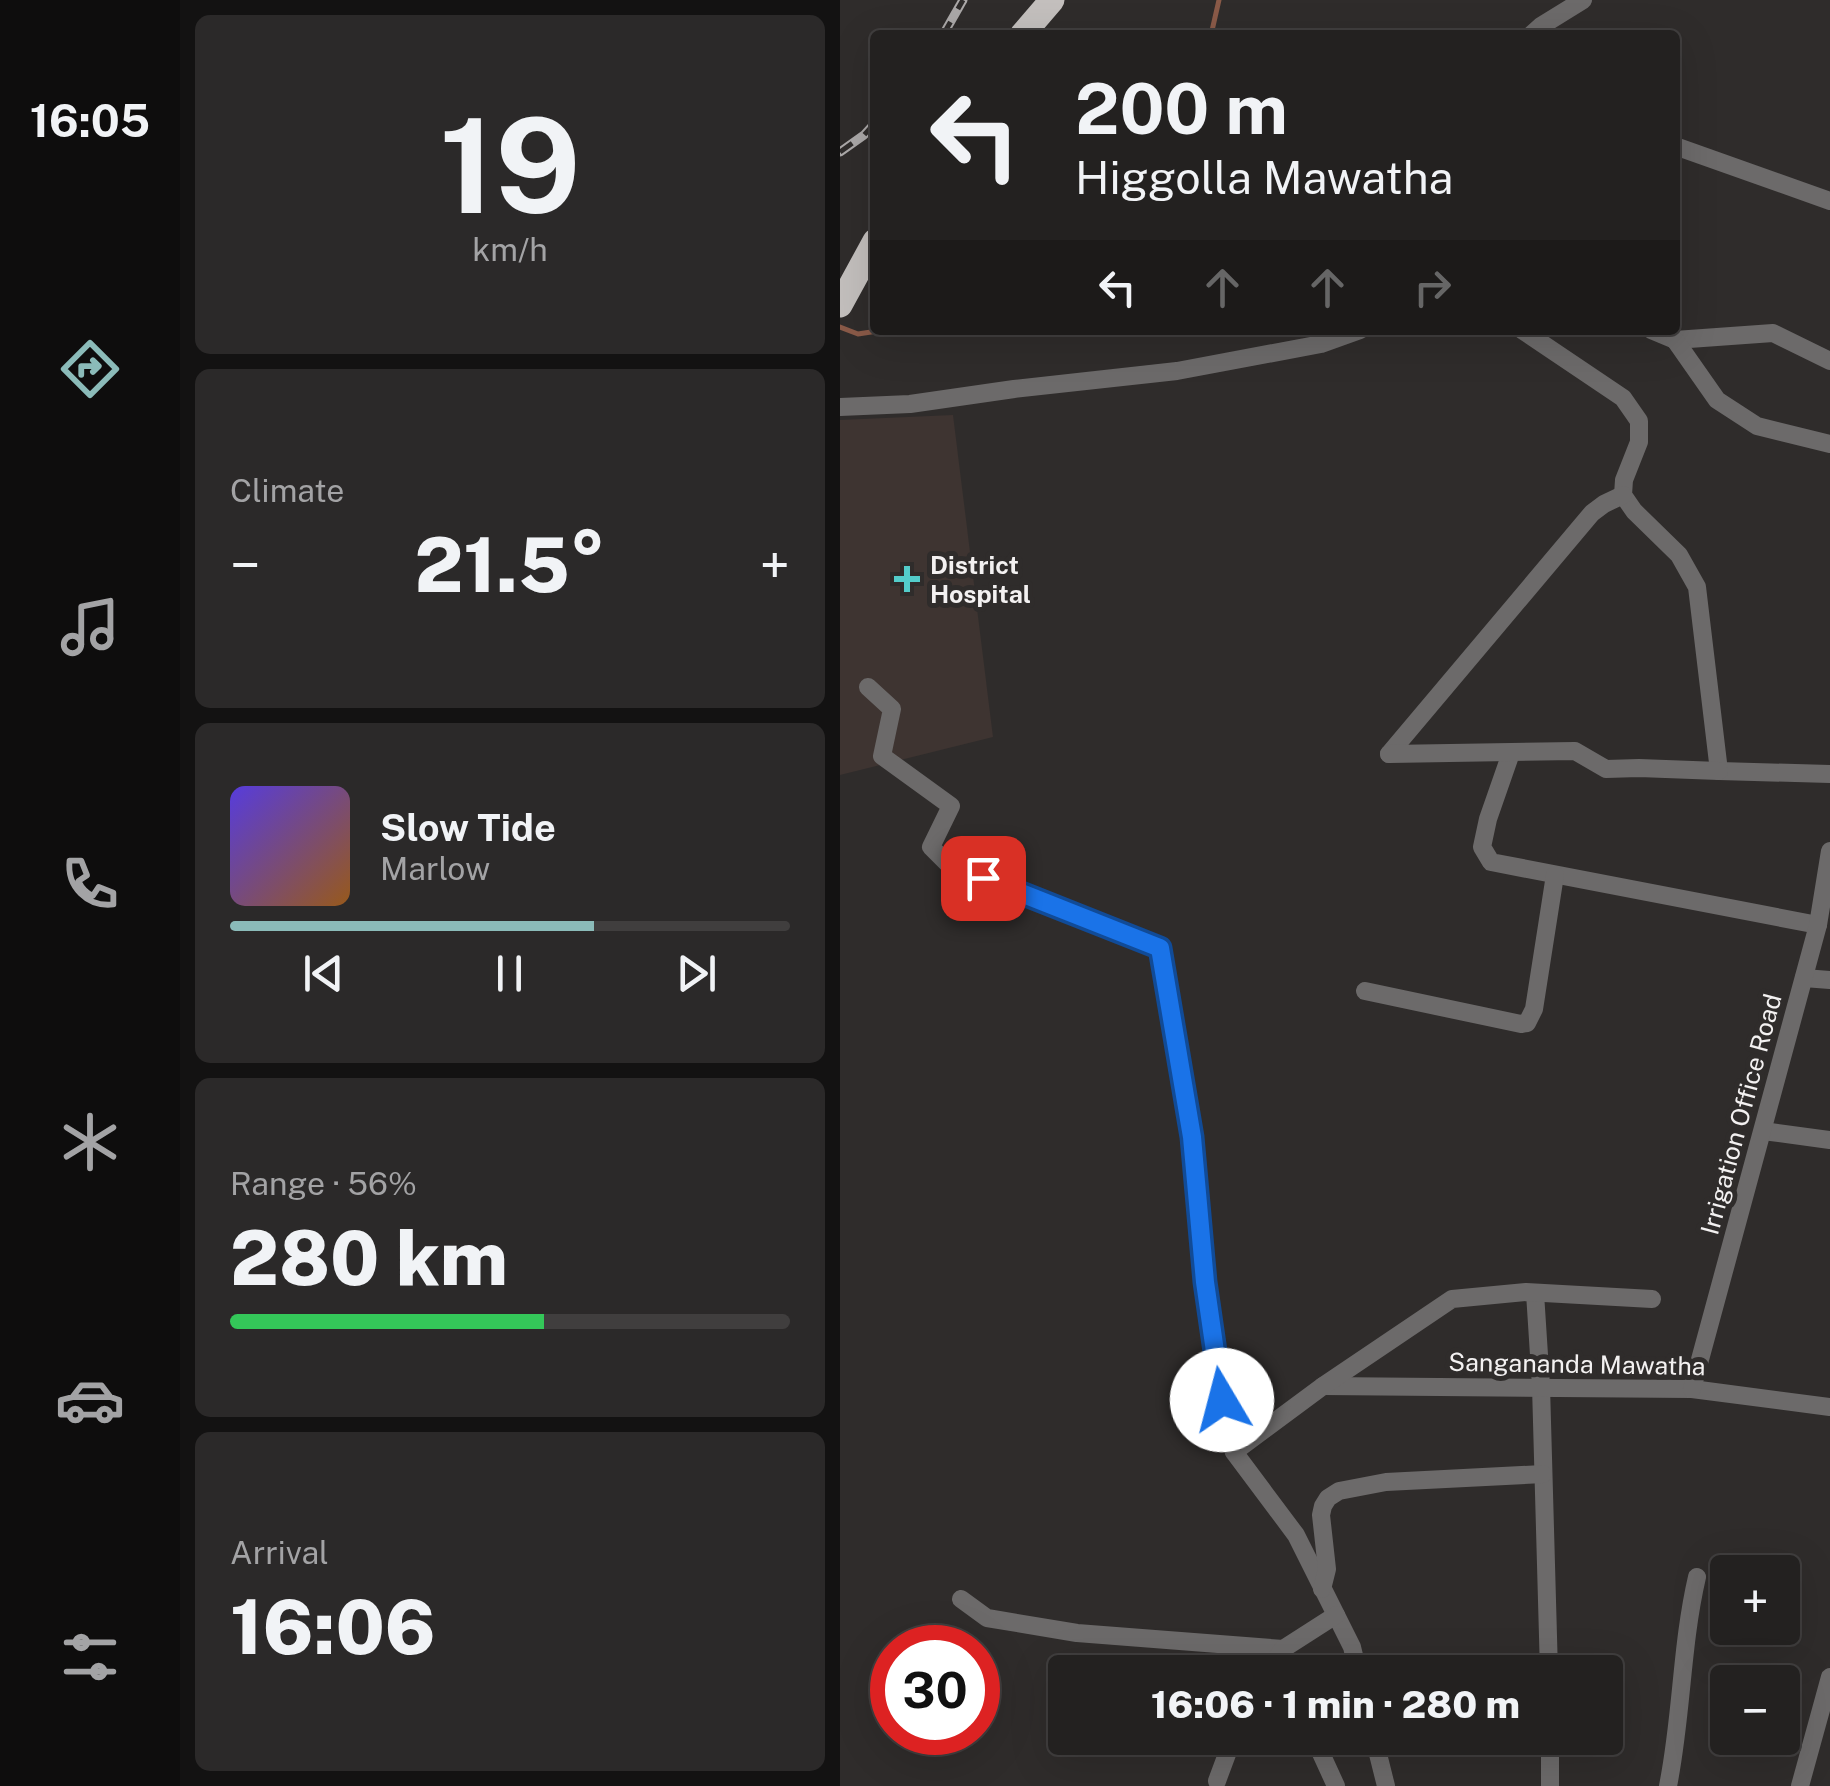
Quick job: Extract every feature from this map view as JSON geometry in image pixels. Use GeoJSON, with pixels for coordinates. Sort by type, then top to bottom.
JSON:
{"type":"FeatureCollection","features":[{"type":"Feature","properties":{"kind":"highway"},"geometry":{"type":"LineString","coordinates":[[1026,30],[1052,0]]}},
{"type":"Feature","properties":{"kind":"highway"},"geometry":{"type":"LineString","coordinates":[[841,304],[870,250]]}},
{"type":"Feature","properties":{"kind":"street"},"geometry":{"type":"LineString","coordinates":[[1537,30],[1583,0]]}},
{"type":"Feature","properties":{"kind":"street"},"geometry":{"type":"LineString","coordinates":[[1680,148],[1830,201]]}},
{"type":"Feature","properties":{"kind":"street"},"geometry":{"type":"LineString","coordinates":[[1663,335],[1675,340],[1772,333],[1830,360]]}},
{"type":"Feature","properties":{"kind":"street"},"geometry":{"type":"LineString","coordinates":[[840,407],[910,404],[1177,371],[1321,344],[1346,335]]}},
{"type":"Feature","properties":{"kind":"street"},"geometry":{"type":"LineString","coordinates":[[1529,335],[1623,398],[1640,421],[1640,442],[1622,495],[1634,512],[1679,555],[1698,588],[1719,771]]}},
{"type":"Feature","properties":{"kind":"street"},"geometry":{"type":"LineString","coordinates":[[1675,340],[1717,400],[1758,426],[1830,444]]}},
{"type":"Feature","properties":{"kind":"street"},"geometry":{"type":"LineString","coordinates":[[1622,495],[1592,514],[1389,754],[1575,751],[1606,769],[1830,774]]}},
{"type":"Feature","properties":{"kind":"street"},"geometry":{"type":"LineString","coordinates":[[868,687],[892,708],[882,756],[951,806],[930,847],[948,864],[1160,948],[1192,1137],[1205,1282],[1228,1439],[1296,1535],[1354,1655]]}},
{"type":"Feature","properties":{"kind":"street"},"geometry":{"type":"LineString","coordinates":[[1511,753],[1482,846],[1491,862],[1818,925]]}},
{"type":"Feature","properties":{"kind":"street","name":"Irrigation Office Road"},"geometry":{"type":"LineString","coordinates":[[1692,1389],[1818,925],[1830,851]]}},
{"type":"Feature","properties":{"kind":"street"},"geometry":{"type":"LineString","coordinates":[[1366,991],[1527,1023],[1534,1009],[1556,876]]}},
{"type":"Feature","properties":{"kind":"street"},"geometry":{"type":"LineString","coordinates":[[1804,978],[1830,980]]}},
{"type":"Feature","properties":{"kind":"street"},"geometry":{"type":"LineString","coordinates":[[1763,1131],[1830,1140]]}},
{"type":"Feature","properties":{"kind":"street"},"geometry":{"type":"LineString","coordinates":[[1234,1452],[1323,1386],[1452,1300],[1536,1293],[1652,1299]]}},
{"type":"Feature","properties":{"kind":"street"},"geometry":{"type":"LineString","coordinates":[[1536,1293],[1549,1655]]}},
{"type":"Feature","properties":{"kind":"street","name":"Sangananda Mawatha"},"geometry":{"type":"LineString","coordinates":[[1323,1386],[1692,1389],[1830,1406]]}},
{"type":"Feature","properties":{"kind":"street"},"geometry":{"type":"LineString","coordinates":[[1322,1590],[1328,1569],[1321,1515],[1328,1498],[1338,1491],[1386,1482],[1544,1474]]}},
{"type":"Feature","properties":{"kind":"street"},"geometry":{"type":"LineString","coordinates":[[1668,1786],[1697,1577]]}},
{"type":"Feature","properties":{"kind":"street"},"geometry":{"type":"LineString","coordinates":[[961,1599],[988,1618],[1077,1633],[1283,1648]]}},
{"type":"Feature","properties":{"kind":"street"},"geometry":{"type":"LineString","coordinates":[[1279,1655],[1283,1648],[1336,1616]]}},
{"type":"Feature","properties":{"kind":"street"},"geometry":{"type":"LineString","coordinates":[[1800,1786],[1830,1677]]}},
{"type":"Feature","properties":{"kind":"street"},"geometry":{"type":"LineString","coordinates":[[1228,1755],[1217,1783],[1237,1786]]}},
{"type":"Feature","properties":{"kind":"street"},"geometry":{"type":"LineString","coordinates":[[1322,1755],[1336,1786]]}},
{"type":"Feature","properties":{"kind":"street"},"geometry":{"type":"LineString","coordinates":[[1378,1755],[1386,1786]]}},
{"type":"Feature","properties":{"kind":"street"},"geometry":{"type":"LineString","coordinates":[[1550,1755],[1550,1786]]}},
{"type":"Feature","properties":{"kind":"shaded area","name":"District Hospital"},"geometry":{"type":"Polygon","coordinates":[[[953,415],[993,737],[840,775],[840,420],[953,415]]]}},
{"type":"Feature","properties":{"kind":"waterway"},"geometry":{"type":"LineString","coordinates":[[1212,30],[1219,0]]}},
{"type":"Feature","properties":{"kind":"waterway"},"geometry":{"type":"LineString","coordinates":[[840,327],[858,334],[870,332]]}},
{"type":"Feature","properties":{"kind":"railway"},"geometry":{"type":"LineString","coordinates":[[946,30],[963,0]]}},
{"type":"Feature","properties":{"kind":"railway"},"geometry":{"type":"LineString","coordinates":[[840,152],[870,128]]}},
{"type":"Feature","properties":{"kind":"place","name":"District Hospital"},"geometry":{"type":"Point","coordinates":[907,579]}},
{"type":"Feature","properties":{"kind":"route"},"geometry":{"type":"LineString","coordinates":[[983,878],[1160,948],[1192,1137],[1205,1282],[1222,1400]]}}]}
